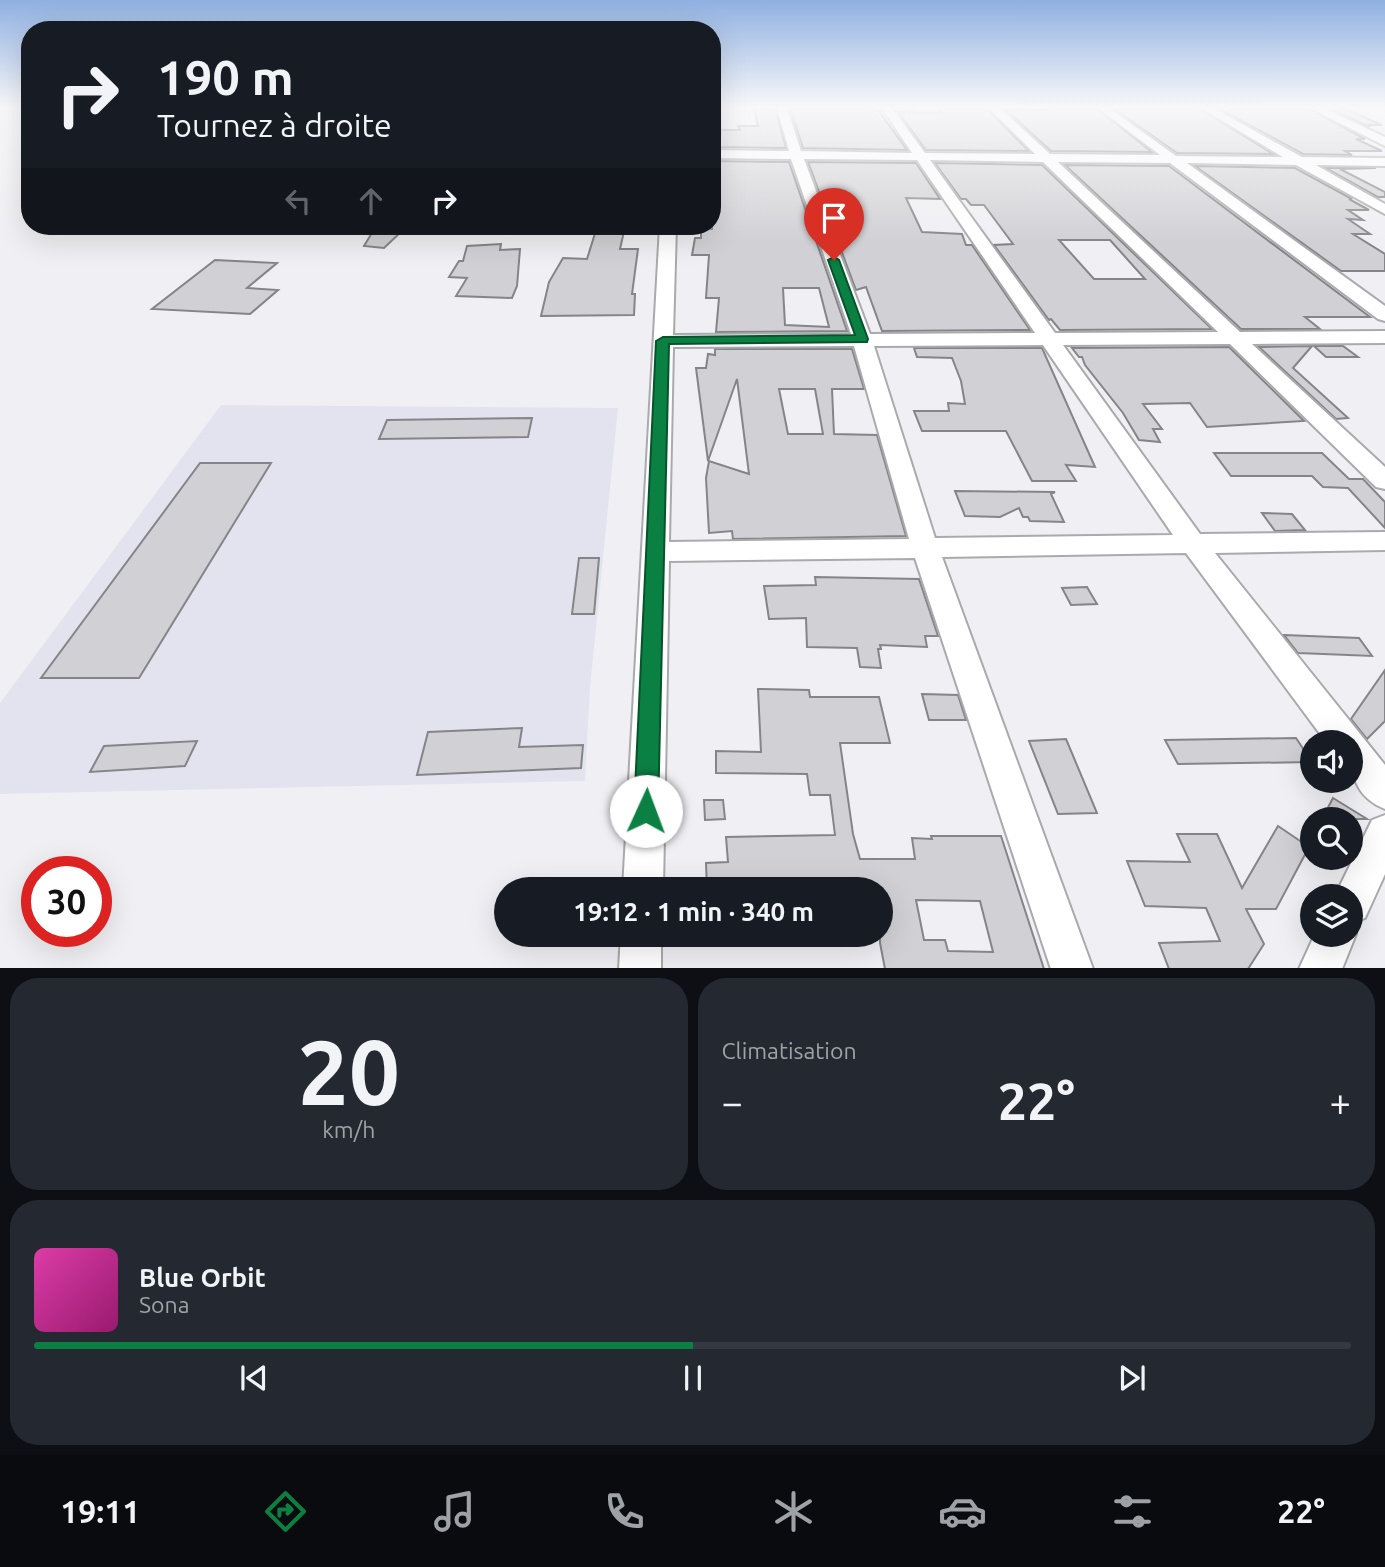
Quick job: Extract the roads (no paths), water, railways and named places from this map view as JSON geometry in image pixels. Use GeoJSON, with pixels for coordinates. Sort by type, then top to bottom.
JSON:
{"type":"FeatureCollection","features":[{"type":"Feature","properties":{"kind":"street"},"geometry":{"type":"LineString","coordinates":[[919,153],[1193,544],[1337,730]]}},
{"type":"Feature","properties":{"kind":"street"},"geometry":{"type":"LineString","coordinates":[[1042,153],[1385,481]]}},
{"type":"Feature","properties":{"kind":"street"},"geometry":{"type":"LineString","coordinates":[[1165,153],[1385,314]]}},
{"type":"Feature","properties":{"kind":"street"},"geometry":{"type":"LineString","coordinates":[[1286,153],[1385,210]]}},
{"type":"Feature","properties":{"kind":"street"},"geometry":{"type":"LineString","coordinates":[[721,154],[1385,162]]}},
{"type":"Feature","properties":{"kind":"street"},"geometry":{"type":"LineString","coordinates":[[796,155],[862,339],[925,548],[1072,968]]}},
{"type":"Feature","properties":{"kind":"street"},"geometry":{"type":"LineString","coordinates":[[643,877],[668,235]]}},
{"type":"Feature","properties":{"kind":"street"},"geometry":{"type":"LineString","coordinates":[[663,341],[1385,337]]}},
{"type":"Feature","properties":{"kind":"street"},"geometry":{"type":"LineString","coordinates":[[655,552],[1385,541]]}},
{"type":"Feature","properties":{"kind":"street"},"geometry":{"type":"LineString","coordinates":[[1363,764],[1385,792]]}},
{"type":"Feature","properties":{"kind":"street"},"geometry":{"type":"LineString","coordinates":[[1361,884],[1385,833]]}},
{"type":"Feature","properties":{"kind":"street"},"geometry":{"type":"LineString","coordinates":[[640,968],[641,947]]}},
{"type":"Feature","properties":{"kind":"street"},"geometry":{"type":"LineString","coordinates":[[1320,968],[1330,947]]}}]}
